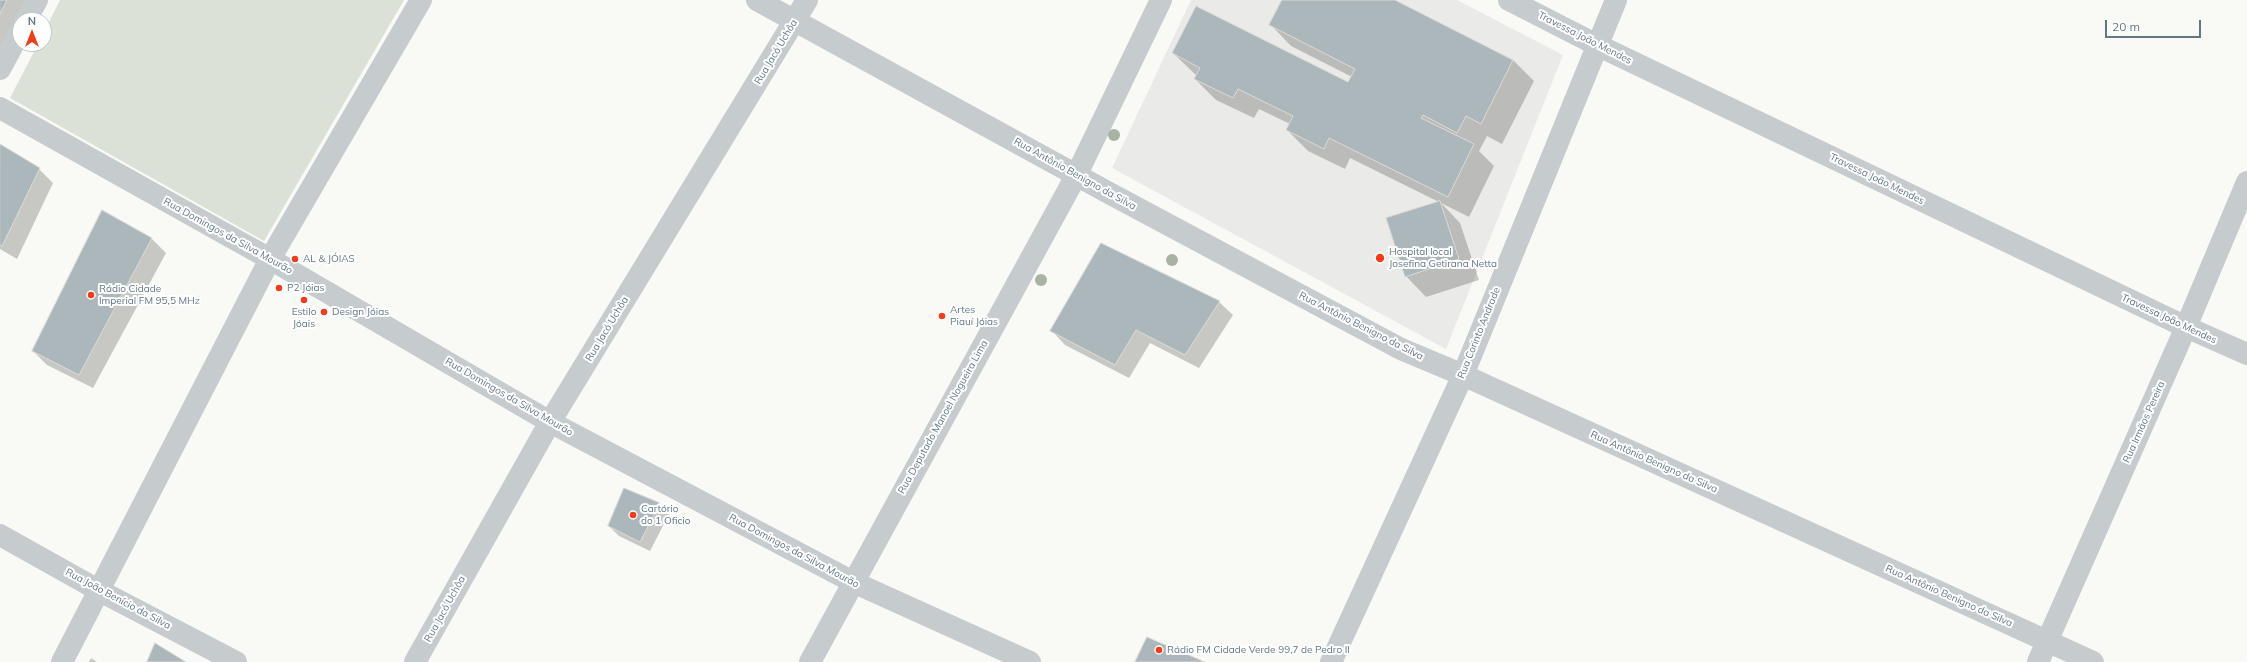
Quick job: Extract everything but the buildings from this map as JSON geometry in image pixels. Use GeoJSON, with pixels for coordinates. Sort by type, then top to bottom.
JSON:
{"type":"FeatureCollection","features":[{"type":"Feature","properties":{"kind":"street"},"geometry":{"type":"LineString","coordinates":[[30,12],[37,0]]}},
{"type":"Feature","properties":{"kind":"street"},"geometry":{"type":"LineString","coordinates":[[62,662],[270,260],[421,0]]}},
{"type":"Feature","properties":{"kind":"street","name":"Rua Antônio Benigno da Silva"},"geometry":{"type":"LineString","coordinates":[[757,0],[794,22],[1077,174],[1109,193],[1401,349],[1462,375],[2093,662]]}},
{"type":"Feature","properties":{"kind":"street","name":"Rua Jacó Uchôa"},"geometry":{"type":"LineString","coordinates":[[415,662],[550,422],[807,0]]}},
{"type":"Feature","properties":{"kind":"street","name":"Rua Deputado Manoel Nogueira Lima"},"geometry":{"type":"LineString","coordinates":[[810,662],[1077,174],[1161,0]]}},
{"type":"Feature","properties":{"kind":"street","name":"Travessa João Mendes"},"geometry":{"type":"LineString","coordinates":[[1509,0],[1597,45],[2186,327],[2247,354]]}},
{"type":"Feature","properties":{"kind":"street","name":"Rua Corinto Andrade"},"geometry":{"type":"LineString","coordinates":[[1331,662],[1462,375],[1616,0]]}},
{"type":"Feature","properties":{"kind":"street"},"geometry":{"type":"LineString","coordinates":[[0,69],[12,47]]}},
{"type":"Feature","properties":{"kind":"street","name":"Rua Domingos da Silva Mourão"},"geometry":{"type":"LineString","coordinates":[[0,108],[270,260],[550,422],[853,582],[1030,662]]}},
{"type":"Feature","properties":{"kind":"street","name":"Rua Irmãos Pereira"},"geometry":{"type":"LineString","coordinates":[[2038,662],[2186,327],[2247,182]]}},
{"type":"Feature","properties":{"kind":"street","name":"Rua João Benício da Silva"},"geometry":{"type":"LineString","coordinates":[[0,535],[100,591],[236,662]]}},
{"type":"Feature","properties":{"kind":"shaded area"},"geometry":{"type":"Polygon","coordinates":[[[60,0],[404,0],[264,241],[10,98],[34,52],[52,52],[52,16],[60,0]]]}},
{"type":"Feature","properties":{"kind":"shaded area","name":"Hospital local Josefina Getirana Netta"},"geometry":{"type":"Polygon","coordinates":[[[1191,0],[1457,0],[1563,55],[1446,349],[1112,168],[1191,0]]]}},
{"type":"Feature","properties":{"kind":"place","name":"Hospital local Josefina Getirana Netta"},"geometry":{"type":"Point","coordinates":[1380,258]}},
{"type":"Feature","properties":{"kind":"place","name":"AL & JÓIAS"},"geometry":{"type":"Point","coordinates":[295,259]}},
{"type":"Feature","properties":{"kind":"place","name":"P2 Jóias"},"geometry":{"type":"Point","coordinates":[279,288]}},
{"type":"Feature","properties":{"kind":"place","name":"Rádio Cidade Imperial FM 95,5 MHz"},"geometry":{"type":"Point","coordinates":[91,295]}},
{"type":"Feature","properties":{"kind":"place","name":"Estilo Jóais"},"geometry":{"type":"Point","coordinates":[304,300]}},
{"type":"Feature","properties":{"kind":"place","name":"Design Jóias"},"geometry":{"type":"Point","coordinates":[324,312]}},
{"type":"Feature","properties":{"kind":"place","name":"Artes Piauí Jóias"},"geometry":{"type":"Point","coordinates":[942,316]}},
{"type":"Feature","properties":{"kind":"place","name":"Cartório do 1 Oficio"},"geometry":{"type":"Point","coordinates":[633,515]}},
{"type":"Feature","properties":{"kind":"place","name":"Rádio FM Cidade Verde 99,7 de Pedro II"},"geometry":{"type":"Point","coordinates":[1159,650]}}]}
